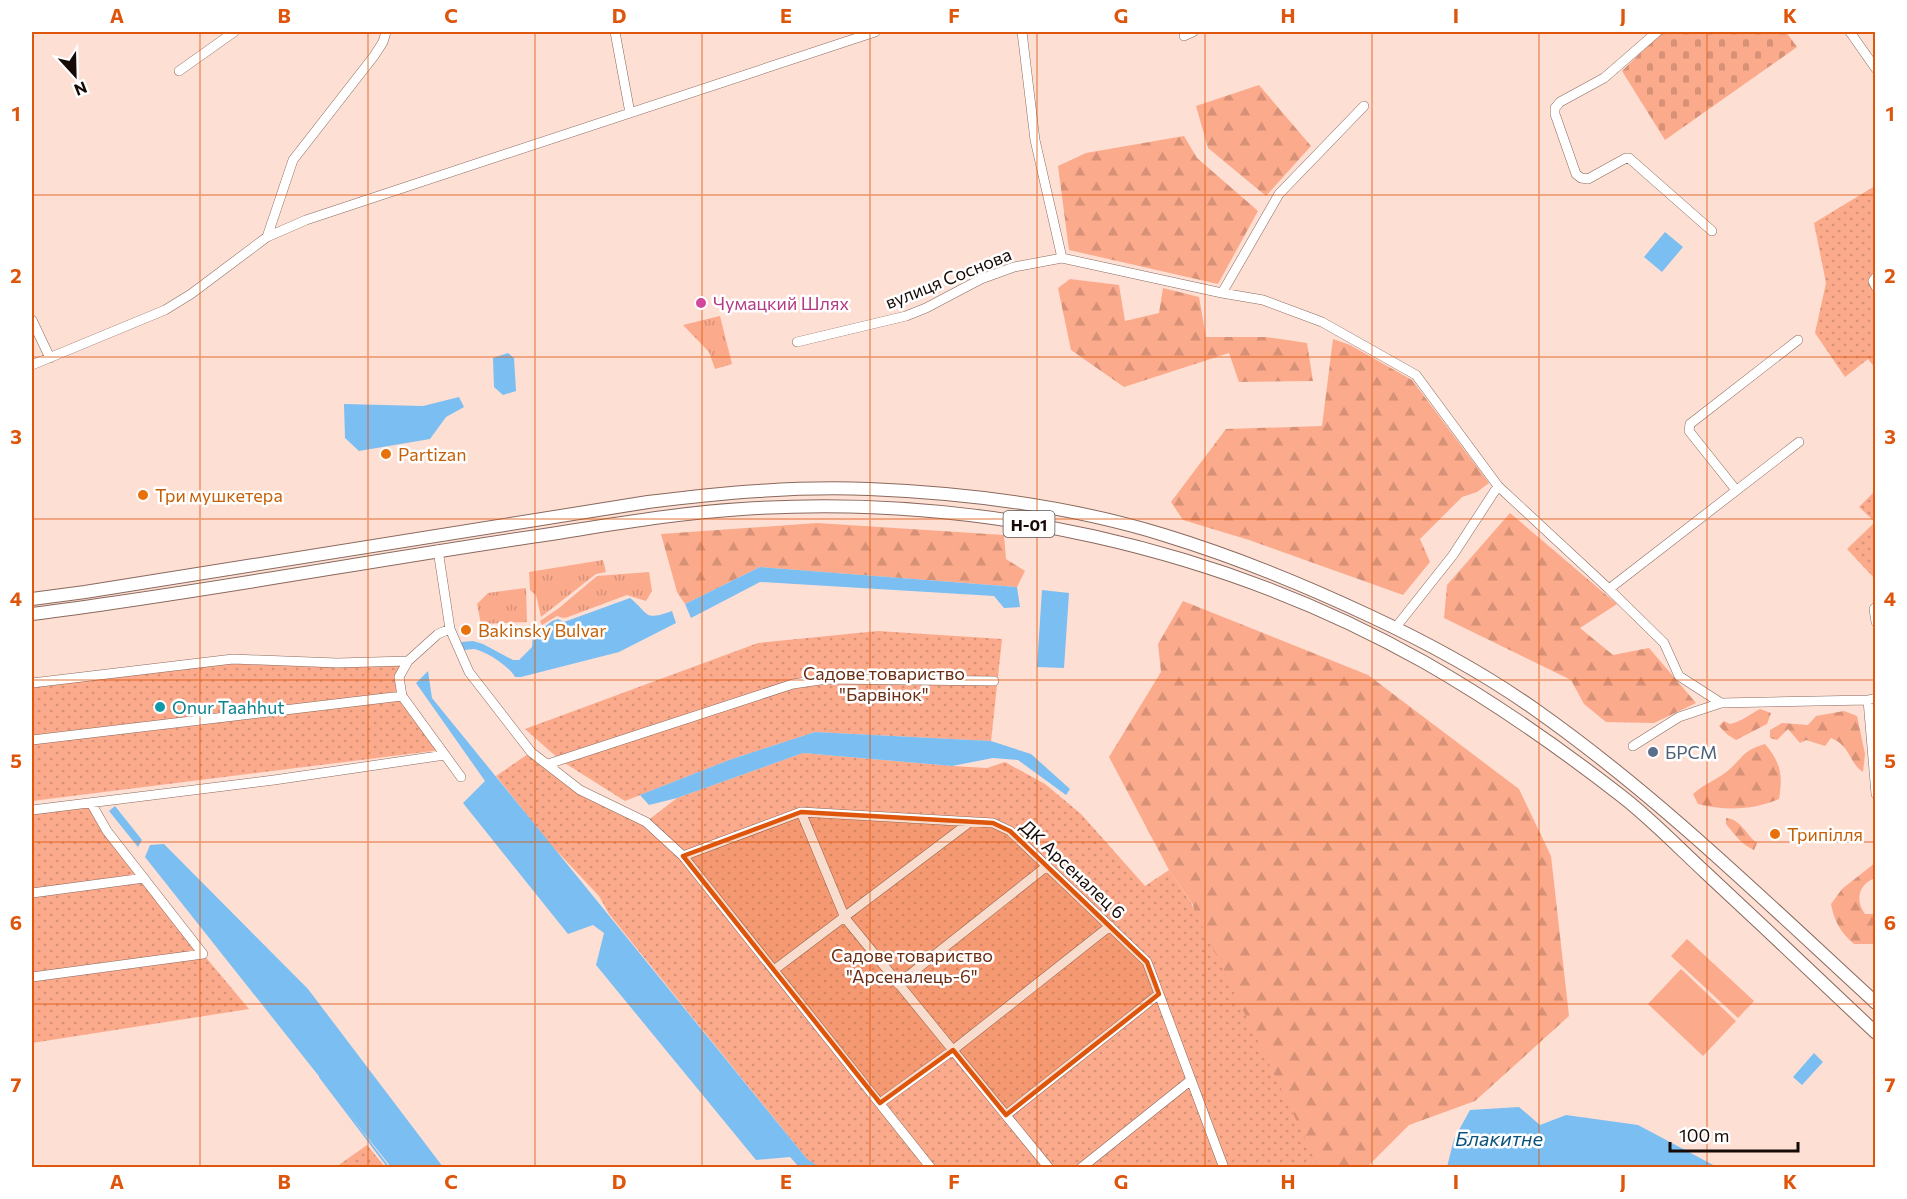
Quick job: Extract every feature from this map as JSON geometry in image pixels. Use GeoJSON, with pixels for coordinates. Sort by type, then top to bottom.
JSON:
{"type":"FeatureCollection","features":[{"type":"Feature","properties":{"kind":"main road","name":"Н-01"},"geometry":{"type":"LineString","coordinates":[[32,599],[648,502],[718,494],[866,489],[935,493],[1007,502],[1119,523],[1163,534],[1315,589],[1396,627],[1488,679],[1530,706],[1626,778],[1875,1003]]}},
{"type":"Feature","properties":{"kind":"main road","name":"Н-01"},"geometry":{"type":"LineString","coordinates":[[32,614],[438,550],[742,509],[868,507],[974,515],[1123,543],[1200,564],[1321,611],[1419,660],[1527,725],[1629,802],[1875,1033]]}},
{"type":"Feature","properties":{"kind":"street"},"geometry":{"type":"LineString","coordinates":[[179,71],[234,32]]}},
{"type":"Feature","properties":{"kind":"street"},"geometry":{"type":"LineString","coordinates":[[267,237],[293,160],[374,56],[386,32]]}},
{"type":"Feature","properties":{"kind":"street"},"geometry":{"type":"LineString","coordinates":[[615,32],[630,113]]}},
{"type":"Feature","properties":{"kind":"street"},"geometry":{"type":"LineString","coordinates":[[32,365],[165,310],[191,294],[267,237],[306,220],[875,32]]}},
{"type":"Feature","properties":{"kind":"street"},"geometry":{"type":"LineString","coordinates":[[1022,32],[1035,140],[1062,258],[1263,300],[1322,322],[1416,375],[1498,486],[1664,643],[1679,676],[1720,703]]}},
{"type":"Feature","properties":{"kind":"street"},"geometry":{"type":"LineString","coordinates":[[1657,32],[1604,78],[1560,102],[1555,108],[1555,114],[1576,174],[1581,178],[1588,179],[1629,158],[1712,231]]}},
{"type":"Feature","properties":{"kind":"street"},"geometry":{"type":"LineString","coordinates":[[1850,32],[1875,69]]}},
{"type":"Feature","properties":{"kind":"street"},"geometry":{"type":"LineString","coordinates":[[1222,293],[1280,194],[1364,106]]}},
{"type":"Feature","properties":{"kind":"street","name":"вулиця Соснова"},"geometry":{"type":"LineString","coordinates":[[797,342],[906,316],[981,279],[1014,267],[1062,258]]}},
{"type":"Feature","properties":{"kind":"street"},"geometry":{"type":"LineString","coordinates":[[1875,277],[1873,281],[1875,287]]}},
{"type":"Feature","properties":{"kind":"street"},"geometry":{"type":"LineString","coordinates":[[32,320],[50,358]]}},
{"type":"Feature","properties":{"kind":"street"},"geometry":{"type":"LineString","coordinates":[[1736,490],[1689,431],[1690,424],[1798,340]]}},
{"type":"Feature","properties":{"kind":"street"},"geometry":{"type":"LineString","coordinates":[[1609,589],[1799,442]]}},
{"type":"Feature","properties":{"kind":"street"},"geometry":{"type":"LineString","coordinates":[[1396,627],[1453,555],[1498,486]]}},
{"type":"Feature","properties":{"kind":"street"},"geometry":{"type":"LineString","coordinates":[[438,550],[450,629],[469,672],[531,752],[580,790],[646,822],[683,856],[931,1167]]}},
{"type":"Feature","properties":{"kind":"street"},"geometry":{"type":"LineString","coordinates":[[1875,607],[1875,622]]}},
{"type":"Feature","properties":{"kind":"street"},"geometry":{"type":"LineString","coordinates":[[450,629],[438,634],[408,661],[399,677],[402,696],[461,777]]}},
{"type":"Feature","properties":{"kind":"street"},"geometry":{"type":"LineString","coordinates":[[32,683],[233,659],[337,663],[408,661]]}},
{"type":"Feature","properties":{"kind":"street"},"geometry":{"type":"LineString","coordinates":[[548,764],[793,684],[827,679],[994,681]]}},
{"type":"Feature","properties":{"kind":"street"},"geometry":{"type":"LineString","coordinates":[[32,740],[402,696]]}},
{"type":"Feature","properties":{"kind":"street"},"geometry":{"type":"LineString","coordinates":[[1634,746],[1679,717],[1720,703],[1872,699],[1875,794]]}},
{"type":"Feature","properties":{"kind":"street"},"geometry":{"type":"LineString","coordinates":[[32,810],[274,780],[445,755]]}},
{"type":"Feature","properties":{"kind":"street"},"geometry":{"type":"LineString","coordinates":[[32,976],[203,954],[107,831],[91,803]]}},
{"type":"Feature","properties":{"kind":"street"},"geometry":{"type":"LineString","coordinates":[[801,812],[845,918],[1049,1167]]}},
{"type":"Feature","properties":{"kind":"street","name":"ДК Арсеналец 6"},"geometry":{"type":"LineString","coordinates":[[683,856],[801,812],[993,823],[1010,831],[1147,962],[1222,1166]]}},
{"type":"Feature","properties":{"kind":"street"},"geometry":{"type":"LineString","coordinates":[[774,970],[970,822]]}},
{"type":"Feature","properties":{"kind":"street"},"geometry":{"type":"LineString","coordinates":[[898,984],[1047,866]]}},
{"type":"Feature","properties":{"kind":"street"},"geometry":{"type":"LineString","coordinates":[[32,893],[144,878]]}},
{"type":"Feature","properties":{"kind":"street"},"geometry":{"type":"LineString","coordinates":[[880,1103],[953,1050],[1110,926]]}},
{"type":"Feature","properties":{"kind":"street"},"geometry":{"type":"LineString","coordinates":[[1006,1115],[1159,994]]}},
{"type":"Feature","properties":{"kind":"street"},"geometry":{"type":"LineString","coordinates":[[1081,1167],[1191,1080]]}},
{"type":"Feature","properties":{"kind":"highlighted area"},"geometry":{"type":"Polygon","coordinates":[[[801,812],[993,823],[1010,831],[1147,962],[1159,994],[1006,1115],[953,1050],[880,1103],[683,856],[801,812]]]}},
{"type":"Feature","properties":{"kind":"green space"},"geometry":{"type":"Polygon","coordinates":[[[1662,32],[1786,32],[1797,47],[1665,140],[1622,71],[1662,32]]]}},
{"type":"Feature","properties":{"kind":"green space"},"geometry":{"type":"Polygon","coordinates":[[[1259,85],[1311,146],[1266,196],[1208,148],[1196,106],[1259,85]]]}},
{"type":"Feature","properties":{"kind":"green space"},"geometry":{"type":"Polygon","coordinates":[[[1184,136],[1197,158],[1258,211],[1218,284],[1069,250],[1058,166],[1086,153],[1184,136]]]}},
{"type":"Feature","properties":{"kind":"green space"},"geometry":{"type":"Polygon","coordinates":[[[1875,186],[1875,368],[1868,359],[1845,377],[1815,333],[1826,283],[1814,223],[1875,186]]]}},
{"type":"Feature","properties":{"kind":"green space"},"geometry":{"type":"Polygon","coordinates":[[[1070,279],[1119,285],[1125,321],[1159,313],[1163,288],[1199,297],[1206,337],[1266,337],[1307,343],[1313,381],[1239,382],[1229,353],[1124,387],[1071,350],[1058,288],[1070,279]]]}},
{"type":"Feature","properties":{"kind":"green space"},"geometry":{"type":"Polygon","coordinates":[[[720,316],[732,364],[715,369],[709,352],[683,325],[720,316]]]}},
{"type":"Feature","properties":{"kind":"green space"},"geometry":{"type":"Polygon","coordinates":[[[1333,339],[1350,345],[1412,380],[1489,483],[1477,492],[1462,497],[1420,539],[1430,562],[1403,595],[1249,540],[1183,520],[1171,502],[1226,429],[1322,426],[1333,339]]]}},
{"type":"Feature","properties":{"kind":"green space"},"geometry":{"type":"Polygon","coordinates":[[[1875,491],[1875,522],[1859,507],[1875,491]]]}},
{"type":"Feature","properties":{"kind":"green space"},"geometry":{"type":"Polygon","coordinates":[[[1510,513],[1617,604],[1580,628],[1613,655],[1649,648],[1696,703],[1654,723],[1606,722],[1584,704],[1571,680],[1444,618],[1447,585],[1510,513]]]}},
{"type":"Feature","properties":{"kind":"green space"},"geometry":{"type":"Polygon","coordinates":[[[1875,522],[1875,579],[1847,549],[1875,522]]]}},
{"type":"Feature","properties":{"kind":"green space"},"geometry":{"type":"Polygon","coordinates":[[[817,523],[1004,535],[1006,559],[1025,571],[1017,587],[760,567],[685,604],[677,592],[661,534],[817,523]]]}},
{"type":"Feature","properties":{"kind":"green space"},"geometry":{"type":"Polygon","coordinates":[[[603,560],[606,572],[596,574],[541,617],[536,595],[530,590],[529,572],[603,560]]]}},
{"type":"Feature","properties":{"kind":"green space"},"geometry":{"type":"Polygon","coordinates":[[[649,572],[652,591],[646,601],[627,595],[568,617],[557,616],[542,625],[540,621],[597,576],[649,572]]]}},
{"type":"Feature","properties":{"kind":"green space"},"geometry":{"type":"Polygon","coordinates":[[[526,588],[527,622],[481,624],[477,604],[488,593],[526,588]]]}},
{"type":"Feature","properties":{"kind":"green space"},"geometry":{"type":"Polygon","coordinates":[[[1183,601],[1368,675],[1519,789],[1551,856],[1569,1016],[1475,1101],[1409,1125],[1367,1167],[1304,1167],[1230,1089],[1193,905],[1169,870],[1109,757],[1161,672],[1158,644],[1183,601]]]}},
{"type":"Feature","properties":{"kind":"green space","name":"Садове товариство \"Барвінок\""},"geometry":{"type":"Polygon","coordinates":[[[878,631],[1002,639],[991,741],[815,732],[729,760],[625,801],[560,760],[525,729],[758,643],[878,631]]]}},
{"type":"Feature","properties":{"kind":"green space"},"geometry":{"type":"Polygon","coordinates":[[[233,659],[399,661],[402,696],[441,750],[32,801],[32,682],[233,659]]]}},
{"type":"Feature","properties":{"kind":"green space"},"geometry":{"type":"Polygon","coordinates":[[[1760,709],[1771,713],[1767,724],[1736,740],[1719,726],[1724,721],[1730,724],[1738,722],[1760,709]]]}},
{"type":"Feature","properties":{"kind":"green space"},"geometry":{"type":"Polygon","coordinates":[[[1844,711],[1857,716],[1865,754],[1863,772],[1842,745],[1831,738],[1825,746],[1806,740],[1800,743],[1788,729],[1777,740],[1770,738],[1770,730],[1782,723],[1808,725],[1816,716],[1844,711]]]}},
{"type":"Feature","properties":{"kind":"green space"},"geometry":{"type":"Polygon","coordinates":[[[1765,744],[1780,770],[1779,799],[1739,808],[1719,808],[1698,804],[1693,794],[1726,772],[1748,751],[1765,744]]]}},
{"type":"Feature","properties":{"kind":"green space","name":"Садове товариство \"Арсеналець-6\""},"geometry":{"type":"Polygon","coordinates":[[[531,752],[580,790],[646,822],[677,798],[803,753],[987,768],[1005,762],[1045,784],[1081,814],[1145,886],[1169,870],[1190,901],[1319,1167],[810,1167],[807,1159],[609,914],[599,896],[551,845],[496,776],[531,752]]]}},
{"type":"Feature","properties":{"kind":"green space"},"geometry":{"type":"Polygon","coordinates":[[[91,803],[203,954],[249,1009],[32,1043],[32,810],[91,803]]]}},
{"type":"Feature","properties":{"kind":"green space"},"geometry":{"type":"Polygon","coordinates":[[[1726,818],[1740,824],[1757,843],[1754,850],[1735,835],[1726,824],[1726,818]]]}},
{"type":"Feature","properties":{"kind":"green space"},"geometry":{"type":"Polygon","coordinates":[[[1875,863],[1875,878],[1865,885],[1859,898],[1865,914],[1875,914],[1875,944],[1854,944],[1839,926],[1831,904],[1842,889],[1875,863]]]}},
{"type":"Feature","properties":{"kind":"green space"},"geometry":{"type":"Polygon","coordinates":[[[1687,939],[1754,1001],[1738,1018],[1671,956],[1687,939]]]}},
{"type":"Feature","properties":{"kind":"green space"},"geometry":{"type":"Polygon","coordinates":[[[1681,969],[1736,1021],[1703,1056],[1648,1004],[1681,969]]]}},
{"type":"Feature","properties":{"kind":"green space"},"geometry":{"type":"Polygon","coordinates":[[[367,1145],[385,1167],[336,1167],[367,1145]]]}},
{"type":"Feature","properties":{"kind":"water"},"geometry":{"type":"Polygon","coordinates":[[[1665,232],[1683,247],[1662,272],[1644,257],[1665,232]]]}},
{"type":"Feature","properties":{"kind":"water"},"geometry":{"type":"Polygon","coordinates":[[[508,353],[514,358],[516,391],[503,395],[494,387],[493,358],[508,353]]]}},
{"type":"Feature","properties":{"kind":"water"},"geometry":{"type":"Polygon","coordinates":[[[459,397],[464,407],[446,417],[430,439],[359,451],[345,438],[344,404],[423,406],[459,397]]]}},
{"type":"Feature","properties":{"kind":"water"},"geometry":{"type":"Polygon","coordinates":[[[760,567],[1017,587],[1020,607],[1004,608],[994,596],[760,582],[691,618],[685,604],[760,567]]]}},
{"type":"Feature","properties":{"kind":"water"},"geometry":{"type":"Polygon","coordinates":[[[1042,590],[1069,593],[1064,668],[1037,667],[1042,590]]]}},
{"type":"Feature","properties":{"kind":"water"},"geometry":{"type":"Polygon","coordinates":[[[630,598],[648,615],[656,616],[672,611],[676,623],[619,652],[521,677],[515,677],[503,664],[485,653],[474,649],[464,650],[461,642],[473,641],[483,644],[513,660],[519,660],[532,647],[533,636],[552,621],[558,619],[564,622],[630,598]]]}},
{"type":"Feature","properties":{"kind":"water"},"geometry":{"type":"Polygon","coordinates":[[[428,671],[432,698],[807,1159],[819,1167],[799,1167],[790,1157],[756,1160],[596,965],[604,933],[593,925],[568,934],[463,803],[485,781],[416,683],[428,671]]]}},
{"type":"Feature","properties":{"kind":"water"},"geometry":{"type":"Polygon","coordinates":[[[815,732],[991,741],[1031,754],[1070,789],[1066,795],[1018,760],[993,758],[952,766],[803,753],[677,798],[649,805],[640,795],[729,760],[815,732]]]}},
{"type":"Feature","properties":{"kind":"water"},"geometry":{"type":"Polygon","coordinates":[[[115,806],[142,840],[138,847],[109,811],[115,806]]]}},
{"type":"Feature","properties":{"kind":"water"},"geometry":{"type":"Polygon","coordinates":[[[164,844],[308,989],[443,1167],[391,1167],[145,857],[150,845],[164,844]]]}},
{"type":"Feature","properties":{"kind":"water"},"geometry":{"type":"Polygon","coordinates":[[[1814,1053],[1823,1062],[1802,1085],[1793,1077],[1814,1053]]]}},
{"type":"Feature","properties":{"kind":"water","name":"Блакитне"},"geometry":{"type":"Polygon","coordinates":[[[1519,1107],[1540,1125],[1566,1115],[1638,1125],[1717,1167],[1447,1167],[1454,1139],[1470,1110],[1519,1107]]]}},
{"type":"Feature","properties":{"kind":"waterway"},"geometry":{"type":"LineString","coordinates":[[320,1077],[389,1168]]}},
{"type":"Feature","properties":{"kind":"place","name":"Чумацкий Шлях"},"geometry":{"type":"Point","coordinates":[701,303]}},
{"type":"Feature","properties":{"kind":"place","name":"Partizan"},"geometry":{"type":"Point","coordinates":[386,454]}},
{"type":"Feature","properties":{"kind":"place","name":"Три мушкетера"},"geometry":{"type":"Point","coordinates":[143,495]}},
{"type":"Feature","properties":{"kind":"place","name":"Bakinsky Bulvar"},"geometry":{"type":"Point","coordinates":[466,630]}},
{"type":"Feature","properties":{"kind":"place","name":"Onur Taahhut"},"geometry":{"type":"Point","coordinates":[160,707]}},
{"type":"Feature","properties":{"kind":"place","name":"БРСМ"},"geometry":{"type":"Point","coordinates":[1653,752]}},
{"type":"Feature","properties":{"kind":"place","name":"Трипілля"},"geometry":{"type":"Point","coordinates":[1775,834]}}]}
